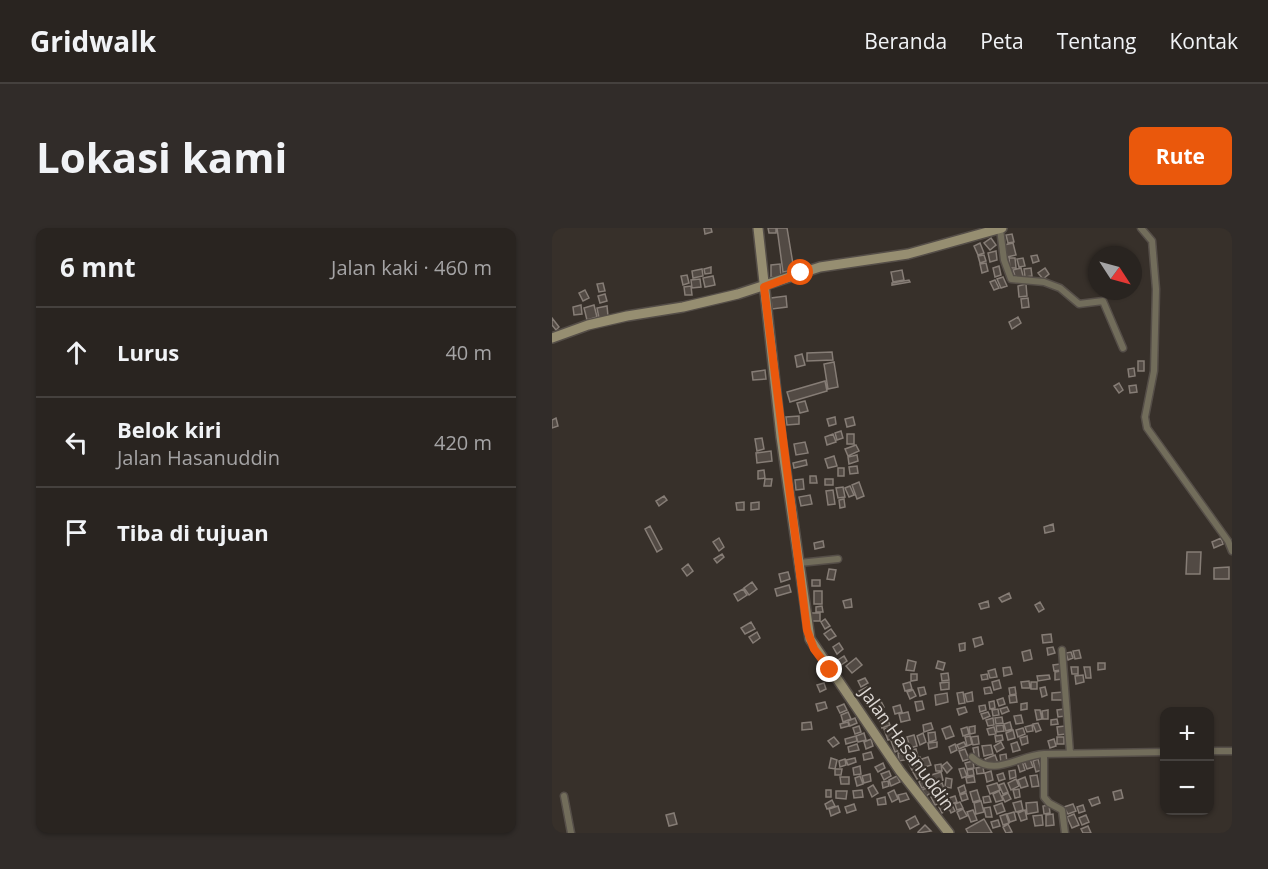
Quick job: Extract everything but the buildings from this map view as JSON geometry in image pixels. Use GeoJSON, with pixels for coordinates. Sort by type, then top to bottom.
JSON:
{"type":"FeatureCollection","features":[{"type":"Feature","properties":{"kind":"street","name":"Jalan Hasanuddin"},"geometry":{"type":"LineString","coordinates":[[758,228],[807,630],[814,649],[900,771],[949,833]]}},
{"type":"Feature","properties":{"kind":"street"},"geometry":{"type":"LineString","coordinates":[[552,338],[588,325],[683,307],[764,287],[820,267],[908,254],[1001,228],[1004,260],[1011,279],[1044,282],[1060,288],[1079,304],[1103,301],[1123,348]]}},
{"type":"Feature","properties":{"kind":"street"},"geometry":{"type":"LineString","coordinates":[[1142,228],[1152,241],[1156,289],[1154,371],[1145,417],[1147,428],[1228,541],[1232,551]]}},
{"type":"Feature","properties":{"kind":"street"},"geometry":{"type":"LineString","coordinates":[[799,563],[838,559]]}},
{"type":"Feature","properties":{"kind":"street"},"geometry":{"type":"LineString","coordinates":[[1062,650],[1070,753]]}},
{"type":"Feature","properties":{"kind":"street"},"geometry":{"type":"LineString","coordinates":[[1214,751],[1232,751]]}},
{"type":"Feature","properties":{"kind":"street"},"geometry":{"type":"LineString","coordinates":[[972,758],[985,766],[996,768],[1023,757],[1044,754],[1160,752]]}},
{"type":"Feature","properties":{"kind":"street"},"geometry":{"type":"LineString","coordinates":[[1044,754],[1044,797],[1063,812],[1065,833]]}},
{"type":"Feature","properties":{"kind":"street"},"geometry":{"type":"LineString","coordinates":[[564,796],[571,833]]}},
{"type":"Feature","properties":{"kind":"route"},"geometry":{"type":"LineString","coordinates":[[801,273],[764,287],[807,630],[814,649],[830,670]]}}]}
